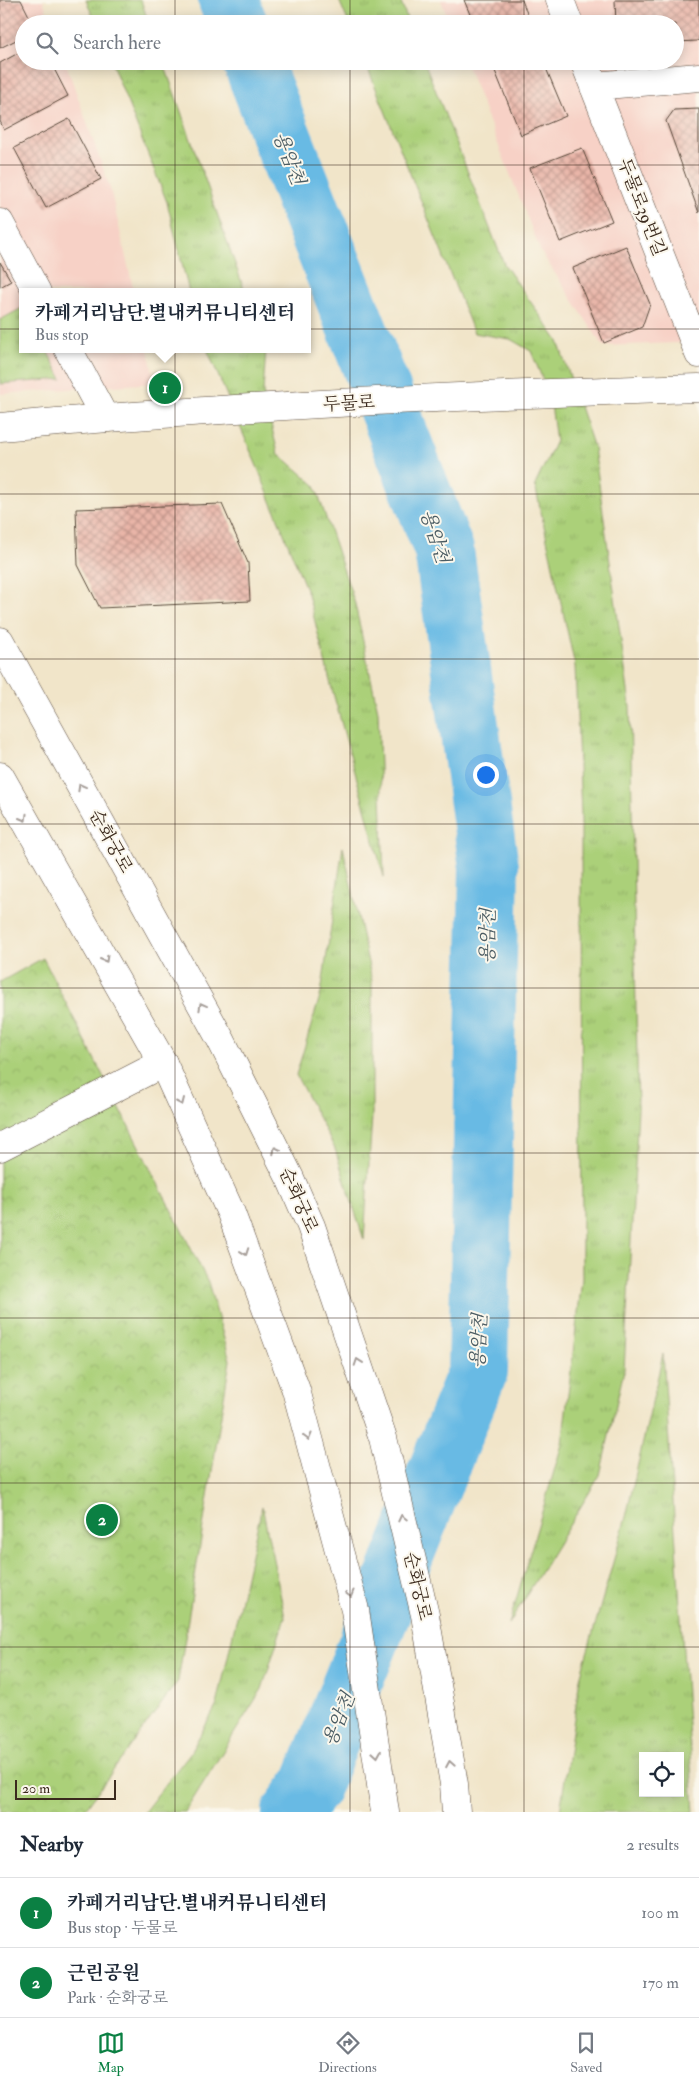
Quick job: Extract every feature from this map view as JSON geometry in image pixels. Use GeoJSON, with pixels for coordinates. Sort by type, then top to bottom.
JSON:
{"type":"FeatureCollection","features":[{"type":"Feature","properties":{"kind":"street"},"geometry":{"type":"LineString","coordinates":[[560,0],[566,15]]}},
{"type":"Feature","properties":{"kind":"street"},"geometry":{"type":"LineString","coordinates":[[589,73],[699,77]]}},
{"type":"Feature","properties":{"kind":"street","name":"두물로39번길"},"geometry":{"type":"LineString","coordinates":[[589,73],[699,354]]}},
{"type":"Feature","properties":{"kind":"street"},"geometry":{"type":"LineString","coordinates":[[0,223],[35,288]]}},
{"type":"Feature","properties":{"kind":"street"},"geometry":{"type":"LineString","coordinates":[[70,353],[105,418]]}},
{"type":"Feature","properties":{"kind":"street","name":"두물로"},"geometry":{"type":"LineString","coordinates":[[0,427],[211,410],[699,388]]}},
{"type":"Feature","properties":{"kind":"street","name":"순화궁로"},"geometry":{"type":"LineString","coordinates":[[0,641],[221,1040],[312,1226],[383,1438],[425,1615],[454,1784],[456,1812]]}},
{"type":"Feature","properties":{"kind":"street"},"geometry":{"type":"LineString","coordinates":[[0,776],[163,1062],[230,1212],[296,1390],[355,1610],[385,1812]]}},
{"type":"Feature","properties":{"kind":"street"},"geometry":{"type":"LineString","coordinates":[[0,1147],[163,1062]]}},
{"type":"Feature","properties":{"kind":"shaded area"},"geometry":{"type":"Polygon","coordinates":[[[0,0],[43,0],[48,15],[15,15],[15,70],[68,70],[110,188],[133,288],[19,288],[19,353],[149,353],[155,383],[0,394],[0,0]]]}},
{"type":"Feature","properties":{"kind":"shaded area"},"geometry":{"type":"Polygon","coordinates":[[[441,0],[699,0],[699,342],[603,346],[541,252],[469,70],[684,70],[684,15],[447,15],[441,0]]]}},
{"type":"Feature","properties":{"kind":"green space"},"geometry":{"type":"Polygon","coordinates":[[[86,0],[141,0],[146,15],[92,15],[86,0]]]}},
{"type":"Feature","properties":{"kind":"green space"},"geometry":{"type":"Polygon","coordinates":[[[339,0],[400,0],[406,15],[345,15],[339,0]]]}},
{"type":"Feature","properties":{"kind":"green space"},"geometry":{"type":"Polygon","coordinates":[[[115,70],[166,70],[244,288],[188,288],[167,202],[115,70]]]}},
{"type":"Feature","properties":{"kind":"green space"},"geometry":{"type":"Polygon","coordinates":[[[369,70],[428,70],[504,264],[558,341],[594,448],[630,705],[638,1110],[624,1370],[600,1475],[509,1624],[562,1444],[582,1279],[581,814],[575,666],[535,485],[556,441],[550,397],[531,351],[510,339],[474,333],[369,70]]]}},
{"type":"Feature","properties":{"kind":"green space"},"geometry":{"type":"Polygon","coordinates":[[[19,310],[19,353],[48,353],[62,379],[0,384],[0,320],[19,310]]]}},
{"type":"Feature","properties":{"kind":"green space"},"geometry":{"type":"Polygon","coordinates":[[[209,353],[266,353],[263,392],[278,453],[315,485],[355,604],[378,711],[384,877],[308,594],[259,471],[209,353]]]}},
{"type":"Feature","properties":{"kind":"green space"},"geometry":{"type":"Polygon","coordinates":[[[343,847],[372,981],[372,1116],[364,1240],[335,1149],[296,1075],[321,993],[343,847]]]}},
{"type":"Feature","properties":{"kind":"green space"},"geometry":{"type":"Polygon","coordinates":[[[43,958],[208,1282],[230,1360],[178,1681],[83,1812],[0,1812],[0,982],[43,958]]]}},
{"type":"Feature","properties":{"kind":"green space"},"geometry":{"type":"Polygon","coordinates":[[[663,1354],[694,1812],[560,1812],[580,1678],[626,1517],[663,1354]]]}},
{"type":"Feature","properties":{"kind":"green space"},"geometry":{"type":"Polygon","coordinates":[[[262,1506],[285,1617],[262,1689],[185,1812],[144,1812],[190,1753],[217,1705],[262,1506]]]}},
{"type":"Feature","properties":{"kind":"building"},"geometry":{"type":"Polygon","coordinates":[[[0,0],[21,0],[28,15],[15,15],[15,40],[0,48],[0,0]]]}},
{"type":"Feature","properties":{"kind":"building"},"geometry":{"type":"Polygon","coordinates":[[[464,0],[522,0],[528,15],[470,15],[464,0]]]}},
{"type":"Feature","properties":{"kind":"building"},"geometry":{"type":"Polygon","coordinates":[[[615,0],[699,0],[699,39],[697,41],[684,42],[684,15],[616,15],[615,0]]]}},
{"type":"Feature","properties":{"kind":"building"},"geometry":{"type":"Polygon","coordinates":[[[15,55],[15,70],[55,70],[68,96],[4,130],[0,121],[0,63],[15,55]]]}},
{"type":"Feature","properties":{"kind":"building"},"geometry":{"type":"Polygon","coordinates":[[[495,70],[547,70],[566,116],[521,135],[495,70]]]}},
{"type":"Feature","properties":{"kind":"building"},"geometry":{"type":"Polygon","coordinates":[[[699,109],[699,213],[666,121],[674,110],[699,109]]]}},
{"type":"Feature","properties":{"kind":"building"},"geometry":{"type":"Polygon","coordinates":[[[69,119],[101,179],[46,208],[14,148],[69,119]]]}},
{"type":"Feature","properties":{"kind":"building"},"geometry":{"type":"Polygon","coordinates":[[[582,148],[612,221],[560,242],[530,168],[582,148]]]}},
{"type":"Feature","properties":{"kind":"building"},"geometry":{"type":"Polygon","coordinates":[[[626,246],[650,304],[642,327],[604,343],[573,268],[626,246]]]}},
{"type":"Feature","properties":{"kind":"building"},"geometry":{"type":"Polygon","coordinates":[[[0,262],[11,281],[0,287],[0,262]]]}},
{"type":"Feature","properties":{"kind":"building"},"geometry":{"type":"Polygon","coordinates":[[[222,504],[248,563],[250,601],[100,608],[78,565],[76,509],[222,504]]]}},
{"type":"Feature","properties":{"kind":"waterway","name":"용암천"},"geometry":{"type":"LineString","coordinates":[[228,0],[234,15]]}},
{"type":"Feature","properties":{"kind":"waterway","name":"용암천"},"geometry":{"type":"LineString","coordinates":[[256,70],[444,550],[489,867],[478,1371],[311,1786],[292,1812]]}},
{"type":"Feature","properties":{"kind":"place","name":"카페거리남단.별내커뮤니티센터"},"geometry":{"type":"Point","coordinates":[165,388]}},
{"type":"Feature","properties":{"kind":"place","name":"근린공원"},"geometry":{"type":"Point","coordinates":[102,1520]}}]}
